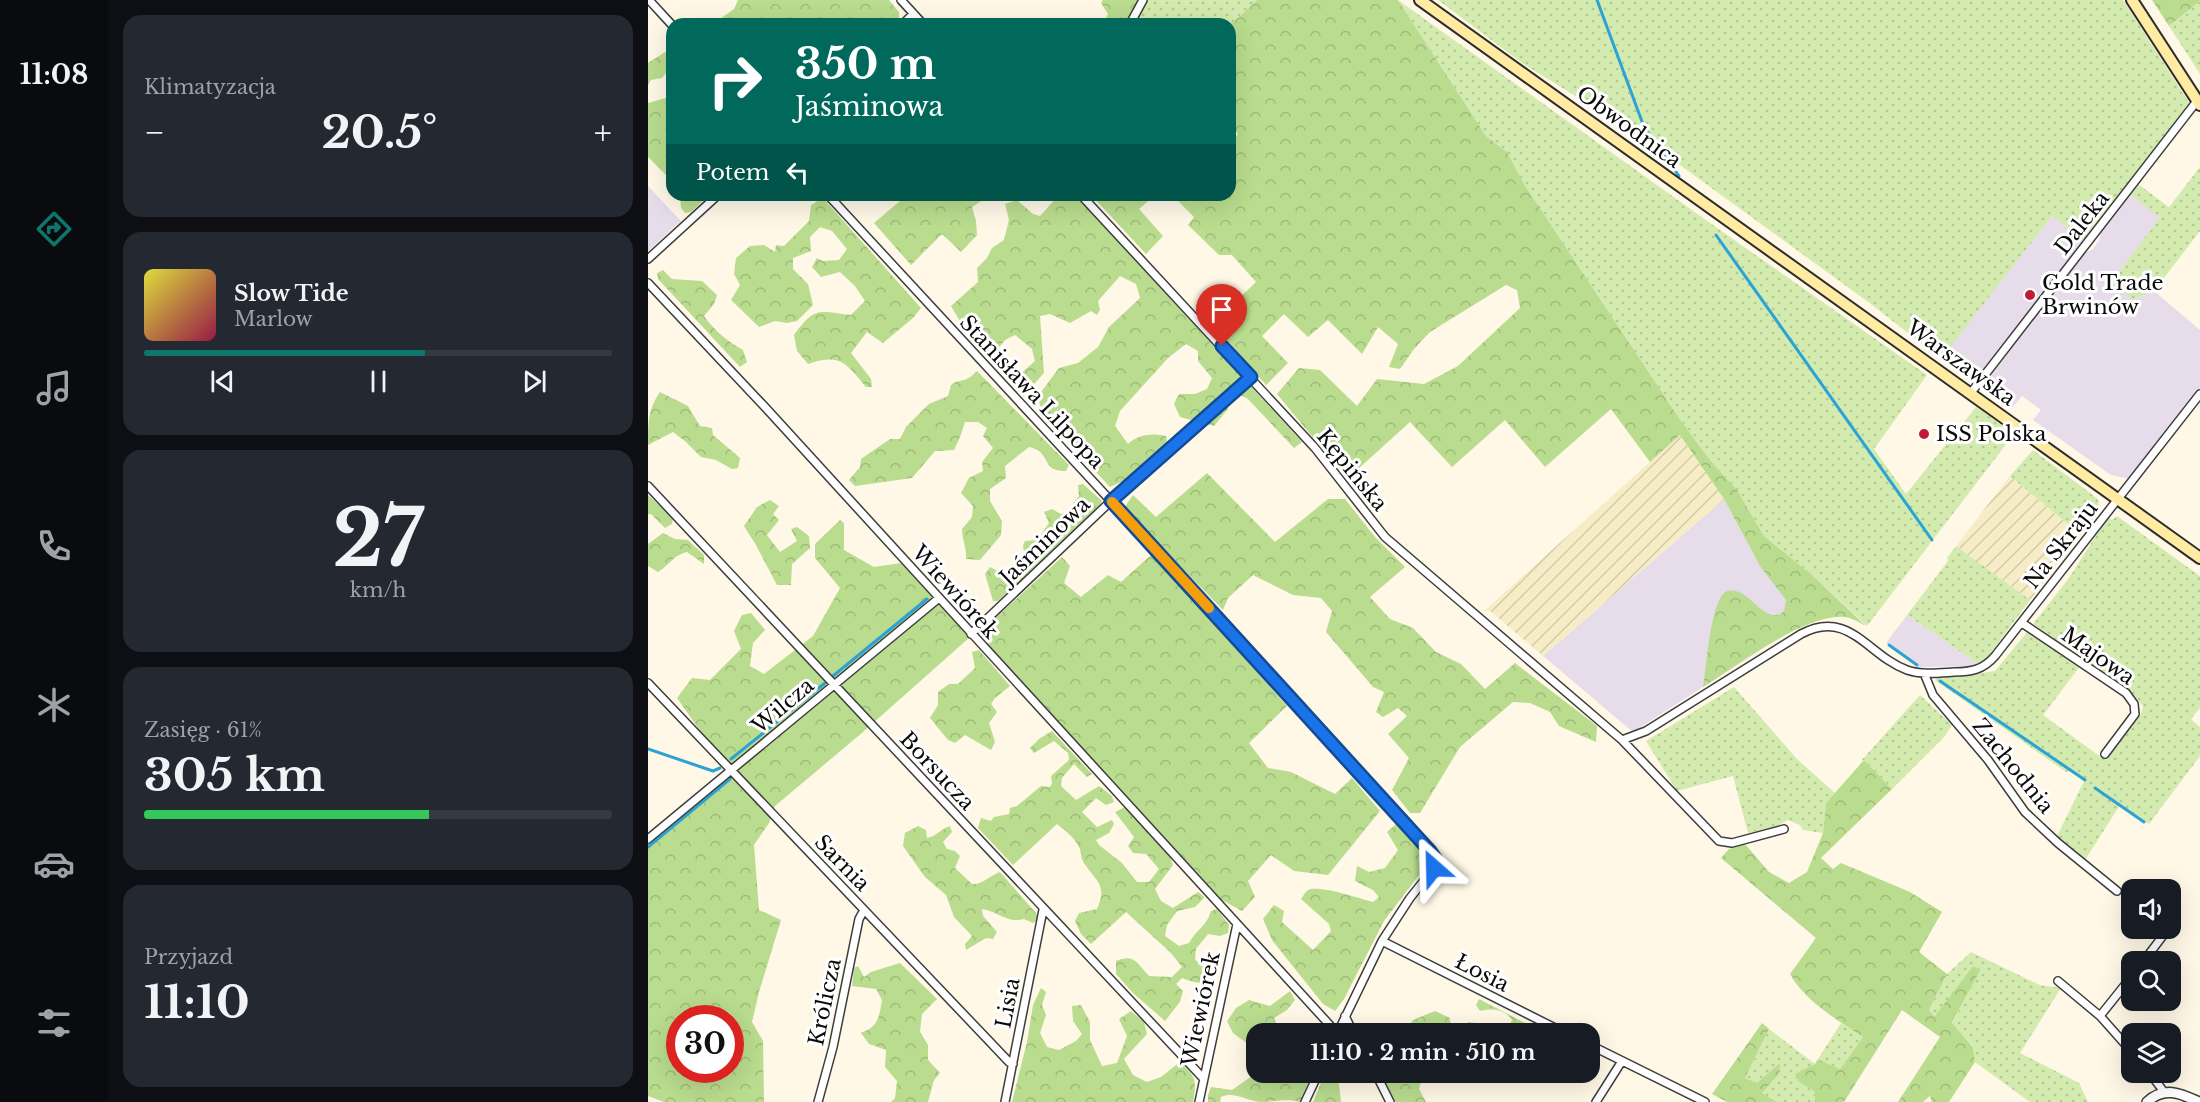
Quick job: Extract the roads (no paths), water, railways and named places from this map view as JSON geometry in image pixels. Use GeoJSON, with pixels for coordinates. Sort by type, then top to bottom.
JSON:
{"type":"FeatureCollection","features":[{"type":"Feature","properties":{"kind":"main road","name":"Obwodnica"},"geometry":{"type":"LineString","coordinates":[[1420,0],[1816,284]]}},
{"type":"Feature","properties":{"kind":"main road"},"geometry":{"type":"LineString","coordinates":[[2132,0],[2199,103]]}},
{"type":"Feature","properties":{"kind":"main road","name":"Warszawska"},"geometry":{"type":"LineString","coordinates":[[1816,284],[2200,558]]}},
{"type":"Feature","properties":{"kind":"street"},"geometry":{"type":"LineString","coordinates":[[649,0],[666,18]]}},
{"type":"Feature","properties":{"kind":"street"},"geometry":{"type":"LineString","coordinates":[[901,0],[918,18]]}},
{"type":"Feature","properties":{"kind":"street"},"geometry":{"type":"LineString","coordinates":[[1133,18],[1143,0]]}},
{"type":"Feature","properties":{"kind":"street"},"geometry":{"type":"LineString","coordinates":[[910,18],[914,14]]}},
{"type":"Feature","properties":{"kind":"street","name":"Daleka"},"geometry":{"type":"LineString","coordinates":[[1970,394],[2199,103]]}},
{"type":"Feature","properties":{"kind":"street"},"geometry":{"type":"LineString","coordinates":[[648,259],[711,201]]}},
{"type":"Feature","properties":{"kind":"street","name":"Stanisława Lilpopa"},"geometry":{"type":"LineString","coordinates":[[834,201],[1111,501],[1435,858],[1434,868],[1410,898],[1382,941],[1342,1023]]}},
{"type":"Feature","properties":{"kind":"street","name":"Kępińska"},"geometry":{"type":"LineString","coordinates":[[1087,201],[1315,447],[1385,537],[1622,740],[1719,841],[1732,843],[1784,829]]}},
{"type":"Feature","properties":{"kind":"street","name":"Wiewiórek"},"geometry":{"type":"LineString","coordinates":[[648,283],[764,406],[1328,1023]]}},
{"type":"Feature","properties":{"kind":"street","name":"Jaśminowa"},"geometry":{"type":"LineString","coordinates":[[971,634],[1111,501],[1251,377]]}},
{"type":"Feature","properties":{"kind":"street","name":"Na Skraju"},"geometry":{"type":"LineString","coordinates":[[1924,673],[1970,672],[1980,669],[1991,661],[2200,394]]}},
{"type":"Feature","properties":{"kind":"street","name":"Borsucza"},"geometry":{"type":"LineString","coordinates":[[648,486],[1043,910],[1203,1078]]}},
{"type":"Feature","properties":{"kind":"street","name":"Wilcza"},"geometry":{"type":"LineString","coordinates":[[648,839],[939,598]]}},
{"type":"Feature","properties":{"kind":"street","name":"Majowa"},"geometry":{"type":"LineString","coordinates":[[2022,623],[2113,683],[2130,698],[2136,709],[2135,714],[2105,754]]}},
{"type":"Feature","properties":{"kind":"street"},"geometry":{"type":"LineString","coordinates":[[1622,740],[1646,731],[1801,634],[1818,627],[1836,627],[1848,631],[1902,668],[1924,673]]}},
{"type":"Feature","properties":{"kind":"street","name":"Zachodnia"},"geometry":{"type":"LineString","coordinates":[[1924,673],[1933,695],[1988,760],[2025,812],[2064,848],[2117,891]]}},
{"type":"Feature","properties":{"kind":"street","name":"Sarnia"},"geometry":{"type":"LineString","coordinates":[[648,683],[990,1043],[1013,1064]]}},
{"type":"Feature","properties":{"kind":"street","name":"Królicza"},"geometry":{"type":"LineString","coordinates":[[818,1102],[833,1047],[859,919],[864,910]]}},
{"type":"Feature","properties":{"kind":"street","name":"Lisia"},"geometry":{"type":"LineString","coordinates":[[1005,1102],[1043,910]]}},
{"type":"Feature","properties":{"kind":"street","name":"Wiewiórek"},"geometry":{"type":"LineString","coordinates":[[1198,1102],[1237,924]]}},
{"type":"Feature","properties":{"kind":"street"},"geometry":{"type":"LineString","coordinates":[[2151,951],[2160,939]]}},
{"type":"Feature","properties":{"kind":"street","name":"Łosia"},"geometry":{"type":"LineString","coordinates":[[1382,941],[1545,1023]]}},
{"type":"Feature","properties":{"kind":"street"},"geometry":{"type":"LineString","coordinates":[[2058,981],[2100,1016],[2121,1040]]}},
{"type":"Feature","properties":{"kind":"street"},"geometry":{"type":"LineString","coordinates":[[2100,1016],[2121,990]]}},
{"type":"Feature","properties":{"kind":"street"},"geometry":{"type":"LineString","coordinates":[[1345,1016],[1348,1023]]}},
{"type":"Feature","properties":{"kind":"street"},"geometry":{"type":"LineString","coordinates":[[1600,1050],[1705,1102]]}},
{"type":"Feature","properties":{"kind":"street"},"geometry":{"type":"LineString","coordinates":[[1596,1102],[1622,1061]]}},
{"type":"Feature","properties":{"kind":"street"},"geometry":{"type":"LineString","coordinates":[[1305,1102],[1314,1083]]}},
{"type":"Feature","properties":{"kind":"street"},"geometry":{"type":"LineString","coordinates":[[1380,1083],[1390,1102]]}},
{"type":"Feature","properties":{"kind":"street"},"geometry":{"type":"LineString","coordinates":[[2157,1083],[2164,1092]]}},
{"type":"Feature","properties":{"kind":"street"},"geometry":{"type":"LineString","coordinates":[[2147,1102],[2164,1092],[2181,1094],[2199,1102]]}},
{"type":"Feature","properties":{"kind":"waterway"},"geometry":{"type":"LineString","coordinates":[[1597,0],[1644,127],[1679,176]]}},
{"type":"Feature","properties":{"kind":"waterway"},"geometry":{"type":"LineString","coordinates":[[1716,235],[1932,540]]}},
{"type":"Feature","properties":{"kind":"waterway"},"geometry":{"type":"LineString","coordinates":[[833,676],[927,599]]}},
{"type":"Feature","properties":{"kind":"waterway"},"geometry":{"type":"LineString","coordinates":[[1889,645],[1917,665]]}},
{"type":"Feature","properties":{"kind":"waterway"},"geometry":{"type":"LineString","coordinates":[[1940,681],[2085,780]]}},
{"type":"Feature","properties":{"kind":"waterway"},"geometry":{"type":"LineString","coordinates":[[731,759],[825,683]]}},
{"type":"Feature","properties":{"kind":"waterway"},"geometry":{"type":"LineString","coordinates":[[648,749],[713,771],[720,768]]}},
{"type":"Feature","properties":{"kind":"waterway"},"geometry":{"type":"LineString","coordinates":[[648,847],[730,779]]}},
{"type":"Feature","properties":{"kind":"waterway"},"geometry":{"type":"LineString","coordinates":[[2095,788],[2144,822]]}},
{"type":"Feature","properties":{"kind":"place","name":"Gold Trade Brwinów"},"geometry":{"type":"Point","coordinates":[2030,295]}},
{"type":"Feature","properties":{"kind":"place","name":"ISS Polska"},"geometry":{"type":"Point","coordinates":[1924,434]}}]}
